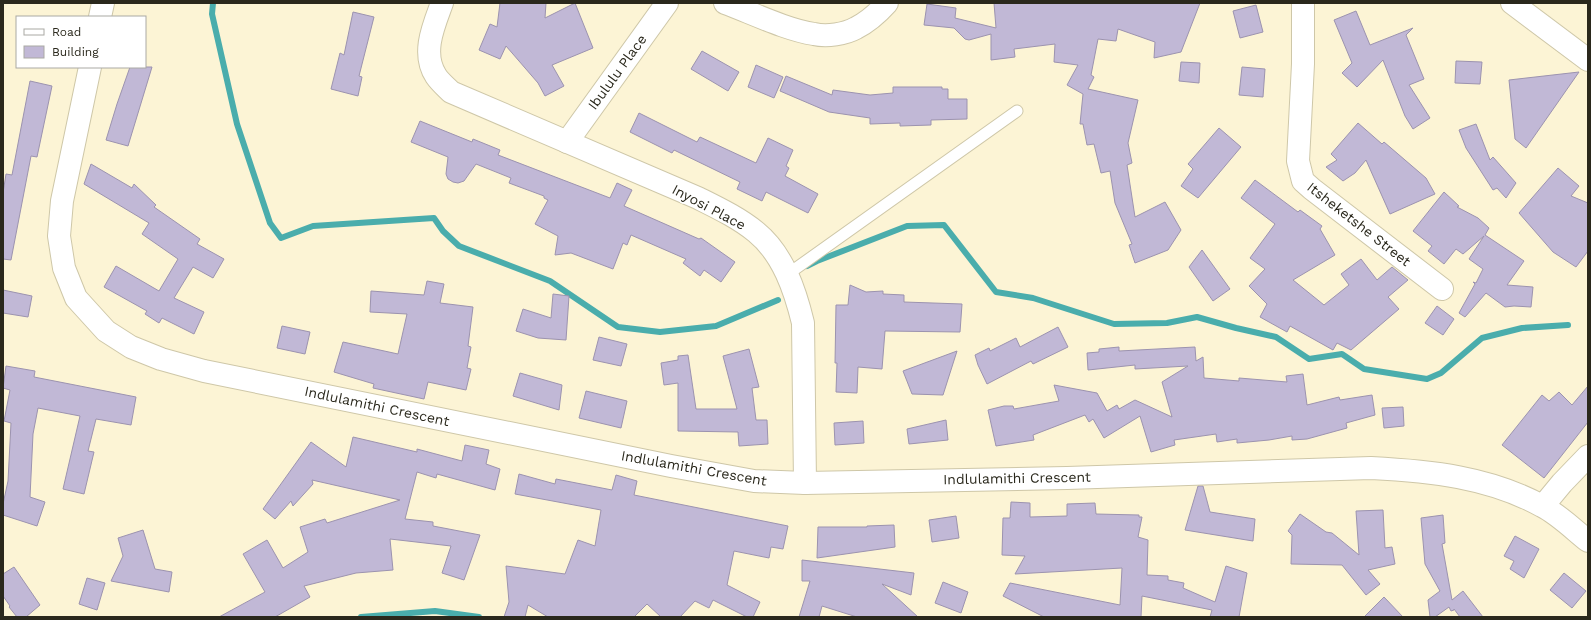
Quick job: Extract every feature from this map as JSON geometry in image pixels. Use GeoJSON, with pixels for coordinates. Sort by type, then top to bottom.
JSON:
{"type":"FeatureCollection","features":[{"type":"Feature","properties":{"kind":"street"},"geometry":{"type":"LineString","coordinates":[[100,16],[103,3]]}},
{"type":"Feature","properties":{"kind":"street","name":"Inyosi Place"},"geometry":{"type":"LineString","coordinates":[[442,3],[431,32],[429,48],[431,66],[436,76],[451,92],[698,198],[725,212],[756,232],[768,244],[788,274],[797,298],[803,323],[805,483]]}},
{"type":"Feature","properties":{"kind":"street","name":"Ibululu Place"},"geometry":{"type":"LineString","coordinates":[[567,142],[667,3]]}},
{"type":"Feature","properties":{"kind":"street"},"geometry":{"type":"LineString","coordinates":[[725,3],[794,29],[815,35],[837,34],[856,28],[875,16],[887,3]]}},
{"type":"Feature","properties":{"kind":"street","name":"Itsheketshe Street"},"geometry":{"type":"LineString","coordinates":[[1303,3],[1298,161],[1304,181],[1312,189],[1442,289]]}},
{"type":"Feature","properties":{"kind":"street"},"geometry":{"type":"LineString","coordinates":[[1512,3],[1588,60]]}},
{"type":"Feature","properties":{"kind":"street","name":"Indlulamithi Crescent"},"geometry":{"type":"LineString","coordinates":[[90,68],[62,201],[59,236],[64,268],[76,298],[106,332],[131,347],[161,358],[204,371],[664,465],[754,481],[805,483],[1067,478],[1378,469],[1425,472],[1474,479],[1496,486],[1543,506],[1588,540]]}},
{"type":"Feature","properties":{"kind":"street"},"geometry":{"type":"LineString","coordinates":[[1543,506],[1562,483],[1588,456]]}},
{"type":"Feature","properties":{"kind":"lane"},"geometry":{"type":"LineString","coordinates":[[788,274],[1017,111]]}},
{"type":"Feature","properties":{"kind":"building"},"geometry":{"type":"Polygon","coordinates":[[[500,3],[546,3],[545,18],[575,3],[593,48],[552,65],[564,86],[545,96],[538,83],[506,46],[500,59],[479,50],[490,24],[497,27],[500,3]]]}},
{"type":"Feature","properties":{"kind":"building"},"geometry":{"type":"Polygon","coordinates":[[[994,3],[1200,3],[1181,52],[1154,58],[1155,42],[1118,29],[1116,41],[1098,39],[1091,75],[1094,77],[1088,89],[1138,100],[1128,143],[1132,163],[1127,165],[1135,217],[1165,202],[1181,230],[1168,250],[1135,263],[1129,245],[1132,244],[1115,203],[1110,171],[1101,173],[1094,144],[1087,145],[1083,124],[1080,124],[1083,94],[1067,85],[1078,65],[1054,62],[1055,44],[1014,49],[1015,57],[991,60],[991,34],[969,40],[965,39],[954,28],[924,25],[927,4],[956,8],[955,18],[996,28],[994,3]]]}},
{"type":"Feature","properties":{"kind":"building"},"geometry":{"type":"Polygon","coordinates":[[[1256,5],[1263,32],[1240,38],[1233,11],[1256,5]]]}},
{"type":"Feature","properties":{"kind":"building"},"geometry":{"type":"Polygon","coordinates":[[[1356,11],[1370,45],[1413,28],[1406,35],[1424,79],[1409,85],[1430,118],[1413,129],[1405,116],[1383,60],[1357,87],[1342,73],[1352,63],[1334,20],[1356,11]]]}},
{"type":"Feature","properties":{"kind":"building"},"geometry":{"type":"Polygon","coordinates":[[[353,12],[374,17],[359,76],[362,77],[358,96],[331,89],[340,53],[344,55],[353,12]]]}},
{"type":"Feature","properties":{"kind":"building"},"geometry":{"type":"Polygon","coordinates":[[[702,51],[739,72],[728,91],[691,69],[702,51]]]}},
{"type":"Feature","properties":{"kind":"building"},"geometry":{"type":"Polygon","coordinates":[[[1456,61],[1482,62],[1480,84],[1455,83],[1456,61]]]}},
{"type":"Feature","properties":{"kind":"building"},"geometry":{"type":"Polygon","coordinates":[[[1181,62],[1200,63],[1199,83],[1179,81],[1181,62]]]}},
{"type":"Feature","properties":{"kind":"building"},"geometry":{"type":"Polygon","coordinates":[[[756,65],[783,77],[774,98],[748,87],[756,65]]]}},
{"type":"Feature","properties":{"kind":"building"},"geometry":{"type":"Polygon","coordinates":[[[152,67],[128,146],[106,140],[130,68],[152,67]]]}},
{"type":"Feature","properties":{"kind":"building"},"geometry":{"type":"Polygon","coordinates":[[[1242,67],[1265,69],[1263,97],[1239,95],[1242,67]]]}},
{"type":"Feature","properties":{"kind":"building"},"geometry":{"type":"Polygon","coordinates":[[[1579,72],[1526,148],[1515,139],[1509,80],[1579,72]]]}},
{"type":"Feature","properties":{"kind":"building"},"geometry":{"type":"Polygon","coordinates":[[[786,76],[832,95],[833,90],[870,95],[893,93],[893,87],[942,87],[942,89],[948,89],[948,99],[967,99],[967,119],[931,120],[931,125],[900,126],[900,123],[870,124],[870,118],[829,112],[780,91],[786,76]]]}},
{"type":"Feature","properties":{"kind":"building"},"geometry":{"type":"Polygon","coordinates":[[[30,81],[52,86],[37,157],[31,156],[11,260],[3,259],[3,193],[6,174],[12,175],[30,81]]]}},
{"type":"Feature","properties":{"kind":"building"},"geometry":{"type":"Polygon","coordinates":[[[639,113],[697,142],[700,137],[756,163],[768,138],[793,150],[786,166],[789,168],[785,176],[818,194],[808,213],[766,192],[762,201],[737,189],[740,182],[674,150],[672,153],[630,132],[639,113]]]}},
{"type":"Feature","properties":{"kind":"building"},"geometry":{"type":"Polygon","coordinates":[[[420,121],[472,142],[473,139],[500,150],[498,155],[610,198],[617,183],[632,190],[624,206],[699,239],[701,238],[735,262],[721,282],[704,270],[700,276],[683,263],[686,259],[631,235],[627,245],[623,243],[613,269],[571,253],[555,255],[558,236],[535,224],[548,200],[544,198],[544,196],[509,183],[511,178],[476,164],[464,181],[458,183],[448,179],[446,174],[448,157],[411,142],[420,121]]]}},
{"type":"Feature","properties":{"kind":"building"},"geometry":{"type":"Polygon","coordinates":[[[1358,123],[1382,144],[1384,142],[1426,178],[1435,194],[1390,214],[1366,160],[1355,173],[1343,181],[1326,167],[1337,160],[1331,154],[1358,123]]]}},
{"type":"Feature","properties":{"kind":"building"},"geometry":{"type":"Polygon","coordinates":[[[1476,124],[1490,160],[1493,157],[1516,183],[1506,198],[1497,188],[1493,190],[1466,148],[1459,130],[1476,124]]]}},
{"type":"Feature","properties":{"kind":"building"},"geometry":{"type":"Polygon","coordinates":[[[1219,128],[1241,147],[1198,198],[1181,186],[1193,169],[1188,164],[1219,128]]]}},
{"type":"Feature","properties":{"kind":"building"},"geometry":{"type":"Polygon","coordinates":[[[91,164],[132,188],[134,184],[156,205],[154,207],[200,239],[197,244],[224,259],[213,278],[193,267],[174,298],[204,312],[194,334],[162,318],[159,323],[145,314],[147,311],[104,287],[116,266],[159,291],[178,259],[142,234],[149,223],[84,184],[91,164]]]}},
{"type":"Feature","properties":{"kind":"building"},"geometry":{"type":"Polygon","coordinates":[[[1558,168],[1579,186],[1571,196],[1588,203],[1588,251],[1576,267],[1553,252],[1519,213],[1558,168]]]}},
{"type":"Feature","properties":{"kind":"building"},"geometry":{"type":"Polygon","coordinates":[[[1255,180],[1298,212],[1300,210],[1322,226],[1320,229],[1335,255],[1293,280],[1324,305],[1349,285],[1341,274],[1361,259],[1377,280],[1392,267],[1408,280],[1388,297],[1399,309],[1351,350],[1337,343],[1333,350],[1290,326],[1287,332],[1260,317],[1267,304],[1249,286],[1265,269],[1250,258],[1275,224],[1241,198],[1255,180]]]}},
{"type":"Feature","properties":{"kind":"building"},"geometry":{"type":"Polygon","coordinates":[[[1444,192],[1459,206],[1457,207],[1478,218],[1489,228],[1485,235],[1524,261],[1507,285],[1533,287],[1531,307],[1505,307],[1486,293],[1465,317],[1459,313],[1475,284],[1473,282],[1476,283],[1483,269],[1469,259],[1484,236],[1463,254],[1456,249],[1444,264],[1428,251],[1432,246],[1413,231],[1444,192]]]}},
{"type":"Feature","properties":{"kind":"building"},"geometry":{"type":"Polygon","coordinates":[[[1202,250],[1230,289],[1213,301],[1189,267],[1202,250]]]}},
{"type":"Feature","properties":{"kind":"building"},"geometry":{"type":"Polygon","coordinates":[[[427,281],[444,284],[440,303],[473,307],[468,346],[471,347],[467,368],[471,369],[466,390],[428,382],[424,399],[373,388],[374,384],[334,372],[343,342],[398,354],[407,314],[370,312],[371,291],[424,295],[427,281]]]}},
{"type":"Feature","properties":{"kind":"building"},"geometry":{"type":"Polygon","coordinates":[[[850,285],[866,292],[883,291],[883,294],[904,295],[904,302],[962,304],[960,332],[885,331],[882,369],[858,367],[857,393],[836,392],[836,305],[848,305],[850,285]]]}},
{"type":"Feature","properties":{"kind":"building"},"geometry":{"type":"Polygon","coordinates":[[[3,290],[32,296],[28,317],[3,313],[3,290]]]}},
{"type":"Feature","properties":{"kind":"building"},"geometry":{"type":"Polygon","coordinates":[[[553,294],[569,296],[566,340],[538,338],[516,331],[523,309],[551,318],[553,294]]]}},
{"type":"Feature","properties":{"kind":"building"},"geometry":{"type":"Polygon","coordinates":[[[1437,306],[1454,319],[1443,335],[1425,323],[1437,306]]]}},
{"type":"Feature","properties":{"kind":"building"},"geometry":{"type":"Polygon","coordinates":[[[282,326],[310,332],[305,354],[277,348],[282,326]]]}},
{"type":"Feature","properties":{"kind":"building"},"geometry":{"type":"Polygon","coordinates":[[[1058,327],[1068,347],[1033,364],[1031,361],[987,384],[975,355],[989,348],[990,351],[1016,338],[1020,347],[1058,327]]]}},
{"type":"Feature","properties":{"kind":"building"},"geometry":{"type":"Polygon","coordinates":[[[599,337],[627,344],[621,366],[593,360],[599,337]]]}},
{"type":"Feature","properties":{"kind":"building"},"geometry":{"type":"Polygon","coordinates":[[[1119,347],[1119,351],[1195,347],[1196,361],[1203,357],[1204,378],[1239,381],[1239,378],[1287,382],[1286,376],[1303,374],[1307,405],[1339,397],[1340,400],[1372,395],[1375,415],[1346,423],[1347,428],[1307,439],[1292,440],[1292,436],[1237,443],[1237,439],[1217,442],[1216,434],[1174,440],[1175,445],[1151,452],[1140,416],[1104,438],[1093,419],[1089,422],[1085,415],[1033,435],[1034,440],[996,446],[988,410],[1004,406],[1013,406],[1014,409],[1059,401],[1054,385],[1097,393],[1107,411],[1117,405],[1119,409],[1135,400],[1172,417],[1162,382],[1188,366],[1135,369],[1135,365],[1088,370],[1087,353],[1099,352],[1099,349],[1119,347]]]}},
{"type":"Feature","properties":{"kind":"building"},"geometry":{"type":"Polygon","coordinates":[[[749,349],[759,387],[752,388],[756,420],[767,420],[768,444],[739,446],[738,432],[678,431],[678,383],[664,385],[661,363],[678,360],[678,356],[688,355],[696,409],[737,409],[723,356],[749,349]]]}},
{"type":"Feature","properties":{"kind":"building"},"geometry":{"type":"Polygon","coordinates":[[[957,351],[943,395],[912,394],[903,371],[957,351]]]}},
{"type":"Feature","properties":{"kind":"building"},"geometry":{"type":"Polygon","coordinates":[[[6,366],[35,371],[34,377],[136,397],[131,425],[96,419],[88,451],[94,452],[84,494],[63,489],[80,416],[38,408],[33,434],[30,497],[45,502],[37,526],[3,515],[3,504],[8,481],[11,423],[4,421],[10,390],[3,388],[6,366]]]}},
{"type":"Feature","properties":{"kind":"building"},"geometry":{"type":"Polygon","coordinates":[[[520,373],[562,385],[559,410],[513,396],[520,373]]]}},
{"type":"Feature","properties":{"kind":"building"},"geometry":{"type":"Polygon","coordinates":[[[1588,386],[1588,422],[1544,478],[1502,445],[1542,395],[1549,401],[1559,392],[1572,405],[1588,386]]]}},
{"type":"Feature","properties":{"kind":"building"},"geometry":{"type":"Polygon","coordinates":[[[586,391],[627,401],[621,428],[579,418],[586,391]]]}},
{"type":"Feature","properties":{"kind":"building"},"geometry":{"type":"Polygon","coordinates":[[[1403,407],[1404,426],[1384,428],[1382,408],[1403,407]]]}},
{"type":"Feature","properties":{"kind":"building"},"geometry":{"type":"Polygon","coordinates":[[[946,420],[948,440],[909,444],[907,429],[946,420]]]}},
{"type":"Feature","properties":{"kind":"building"},"geometry":{"type":"Polygon","coordinates":[[[863,421],[864,443],[835,445],[834,423],[863,421]]]}},
{"type":"Feature","properties":{"kind":"building"},"geometry":{"type":"Polygon","coordinates":[[[353,437],[417,452],[417,449],[462,461],[465,445],[489,450],[486,464],[500,469],[495,490],[437,474],[436,478],[417,472],[405,519],[433,522],[433,526],[480,535],[464,580],[442,573],[451,546],[390,539],[393,570],[356,573],[304,586],[310,597],[275,617],[219,617],[265,592],[243,554],[267,540],[283,568],[308,552],[300,527],[325,519],[327,523],[400,500],[312,480],[313,484],[293,506],[291,501],[275,519],[263,509],[311,442],[346,467],[353,437]]]}},
{"type":"Feature","properties":{"kind":"building"},"geometry":{"type":"Polygon","coordinates":[[[519,474],[555,484],[556,479],[612,490],[616,475],[637,481],[634,495],[788,526],[783,549],[771,547],[769,558],[734,551],[727,585],[760,602],[753,617],[747,617],[713,600],[709,608],[695,601],[680,617],[661,617],[647,604],[634,617],[548,617],[528,605],[525,617],[504,617],[509,602],[506,566],[565,574],[578,540],[595,546],[601,510],[515,494],[519,474]]]}},
{"type":"Feature","properties":{"kind":"building"},"geometry":{"type":"Polygon","coordinates":[[[1198,486],[1203,486],[1210,512],[1255,519],[1253,541],[1185,530],[1198,486]]]}},
{"type":"Feature","properties":{"kind":"building"},"geometry":{"type":"Polygon","coordinates":[[[1011,502],[1030,503],[1030,517],[1067,516],[1067,504],[1095,503],[1096,514],[1139,515],[1139,517],[1142,517],[1138,537],[1148,540],[1147,575],[1168,576],[1168,580],[1184,583],[1183,588],[1215,602],[1226,566],[1247,573],[1239,617],[1210,617],[1212,610],[1142,596],[1141,617],[1044,617],[1003,596],[1010,583],[1120,605],[1122,568],[1015,574],[1025,556],[1002,555],[1003,518],[1010,518],[1011,502]]]}},
{"type":"Feature","properties":{"kind":"building"},"geometry":{"type":"Polygon","coordinates":[[[1383,510],[1385,548],[1392,547],[1395,564],[1368,570],[1380,584],[1366,595],[1342,565],[1291,564],[1292,535],[1288,531],[1300,514],[1326,532],[1332,533],[1359,555],[1356,511],[1383,510]]]}},
{"type":"Feature","properties":{"kind":"building"},"geometry":{"type":"Polygon","coordinates":[[[1443,515],[1445,543],[1442,544],[1452,600],[1463,591],[1483,617],[1460,617],[1454,609],[1451,611],[1449,607],[1435,617],[1430,617],[1428,600],[1440,591],[1425,564],[1421,518],[1443,515]]]}},
{"type":"Feature","properties":{"kind":"building"},"geometry":{"type":"Polygon","coordinates":[[[956,516],[959,538],[932,542],[929,520],[956,516]]]}},
{"type":"Feature","properties":{"kind":"building"},"geometry":{"type":"Polygon","coordinates":[[[894,525],[895,547],[817,558],[818,527],[867,527],[894,525]]]}},
{"type":"Feature","properties":{"kind":"building"},"geometry":{"type":"Polygon","coordinates":[[[143,530],[155,569],[172,572],[169,592],[111,581],[123,556],[118,538],[143,530]]]}},
{"type":"Feature","properties":{"kind":"building"},"geometry":{"type":"Polygon","coordinates":[[[1515,536],[1539,549],[1524,578],[1510,569],[1514,561],[1504,556],[1515,536]]]}},
{"type":"Feature","properties":{"kind":"building"},"geometry":{"type":"Polygon","coordinates":[[[802,560],[914,573],[911,595],[882,584],[918,617],[857,617],[822,606],[819,617],[799,617],[810,581],[802,581],[802,560]]]}},
{"type":"Feature","properties":{"kind":"building"},"geometry":{"type":"Polygon","coordinates":[[[14,567],[40,605],[26,617],[17,617],[3,596],[3,574],[14,567]]]}},
{"type":"Feature","properties":{"kind":"building"},"geometry":{"type":"Polygon","coordinates":[[[1564,573],[1586,591],[1572,608],[1550,590],[1564,573]]]}},
{"type":"Feature","properties":{"kind":"building"},"geometry":{"type":"Polygon","coordinates":[[[87,578],[105,583],[97,610],[79,604],[87,578]]]}},
{"type":"Feature","properties":{"kind":"building"},"geometry":{"type":"Polygon","coordinates":[[[943,582],[968,592],[961,613],[935,603],[943,582]]]}},
{"type":"Feature","properties":{"kind":"building"},"geometry":{"type":"Polygon","coordinates":[[[1384,597],[1403,617],[1364,617],[1384,597]]]}},
{"type":"Feature","properties":{"kind":"waterway"},"geometry":{"type":"LineString","coordinates":[[213,3],[212,14],[237,124],[270,223],[281,238],[313,226],[434,218],[443,231],[459,246],[550,281],[618,327],[660,332],[716,326],[778,300]]}},
{"type":"Feature","properties":{"kind":"waterway"},"geometry":{"type":"LineString","coordinates":[[807,266],[907,226],[944,225],[996,292],[1033,298],[1114,324],[1167,323],[1197,317],[1276,337],[1309,359],[1342,354],[1364,369],[1427,379],[1441,373],[1482,338],[1522,328],[1568,325]]}},
{"type":"Feature","properties":{"kind":"waterway"},"geometry":{"type":"LineString","coordinates":[[361,617],[435,611],[479,617]]}}]}
